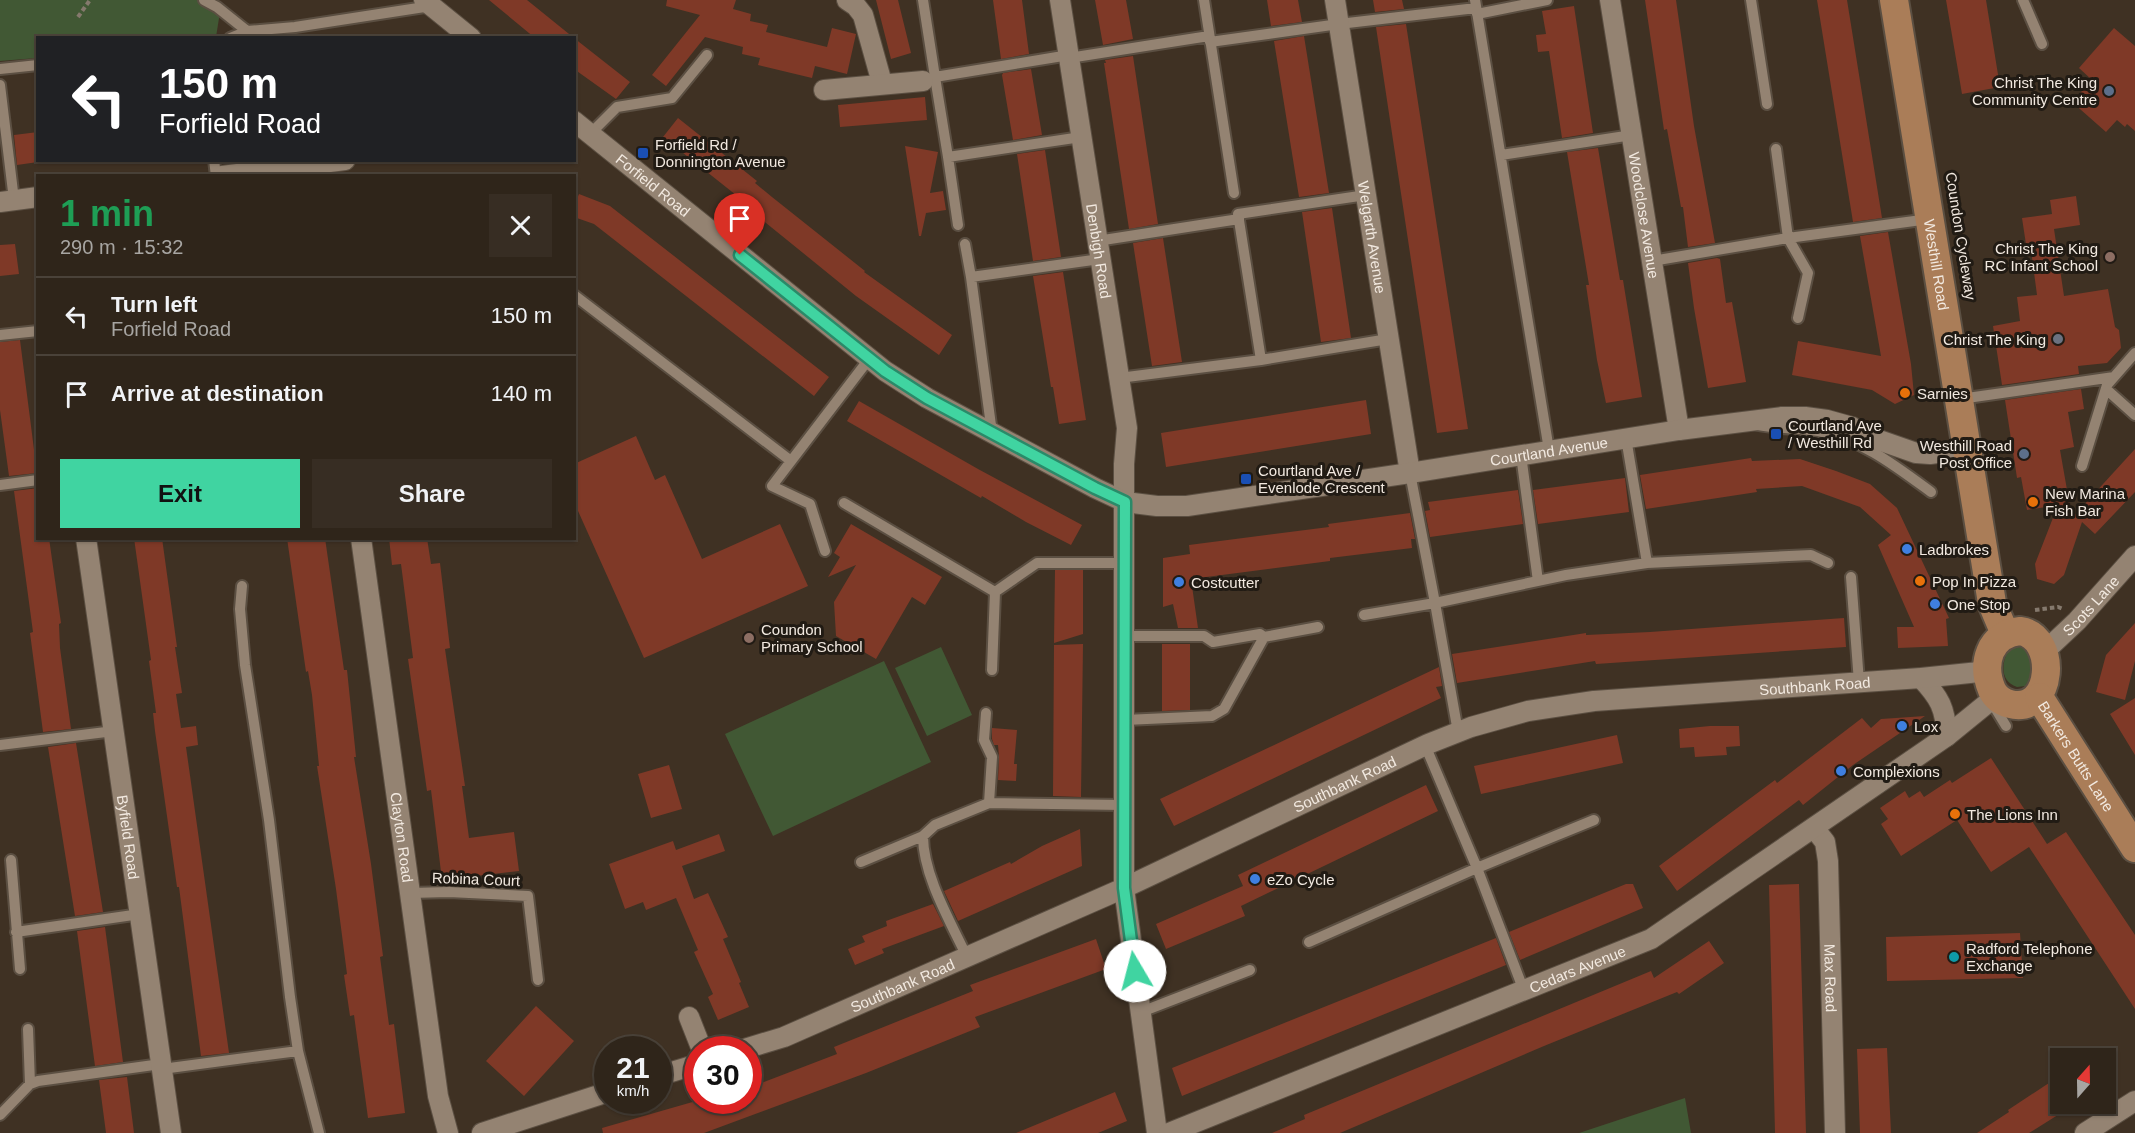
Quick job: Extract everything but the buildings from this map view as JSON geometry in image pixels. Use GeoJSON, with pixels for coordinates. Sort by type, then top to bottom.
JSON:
{"type":"FeatureCollection","features":[{"type":"Feature","properties":{"kind":"street"},"geometry":{"type":"LineString","coordinates":[[847,0],[863,15],[882,83]]}},
{"type":"Feature","properties":{"kind":"street","name":"Denbigh Road"},"geometry":{"type":"LineString","coordinates":[[1060,0],[1127,428],[1124,464],[1124,888],[1157,1133]]}},
{"type":"Feature","properties":{"kind":"street","name":"Welgarth Avenue"},"geometry":{"type":"LineString","coordinates":[[1335,0],[1410,473]]}},
{"type":"Feature","properties":{"kind":"street","name":"Woodclose Avenue"},"geometry":{"type":"LineString","coordinates":[[1610,0],[1678,430]]}},
{"type":"Feature","properties":{"kind":"street","name":"Westhill Road"},"geometry":{"type":"LineString","coordinates":[[1894,0],[1992,603],[2005,634]]}},
{"type":"Feature","properties":{"kind":"street"},"geometry":{"type":"LineString","coordinates":[[427,3],[468,36]]}},
{"type":"Feature","properties":{"kind":"street"},"geometry":{"type":"LineString","coordinates":[[824,90],[929,79]]}},
{"type":"Feature","properties":{"kind":"street","name":"Forfield Road"},"geometry":{"type":"LineString","coordinates":[[582,127],[869,359],[927,398],[1125,502]]}},
{"type":"Feature","properties":{"kind":"street"},"geometry":{"type":"LineString","coordinates":[[251,174],[308,170],[338,162]]}},
{"type":"Feature","properties":{"kind":"street"},"geometry":{"type":"LineString","coordinates":[[7,201],[36,197]]}},
{"type":"Feature","properties":{"kind":"street","name":"Courtland Avenue"},"geometry":{"type":"LineString","coordinates":[[1125,502],[1157,507],[1187,506],[1678,430],[1782,417],[1827,420],[1852,427],[1873,438],[1916,453],[1930,454],[1967,449]]}},
{"type":"Feature","properties":{"kind":"street","name":"Byfield Road"},"geometry":{"type":"LineString","coordinates":[[86,540],[171,1133]]}},
{"type":"Feature","properties":{"kind":"street","name":"Clayton Road"},"geometry":{"type":"LineString","coordinates":[[361,540],[438,1096],[448,1133]]}},
{"type":"Feature","properties":{"kind":"street","name":"Scots Lane"},"geometry":{"type":"LineString","coordinates":[[2044,652],[2077,621],[2135,556]]}},
{"type":"Feature","properties":{"kind":"street"},"geometry":{"type":"LineString","coordinates":[[2029,632],[2038,640],[2044,652],[2045,669],[2042,688],[2038,697],[2033,701],[2016,705],[2003,702],[1991,689],[1990,651],[1993,644],[2005,634],[2029,632]]}},
{"type":"Feature","properties":{"kind":"street"},"geometry":{"type":"LineString","coordinates":[[1921,678],[1935,692],[1941,703],[1946,715],[1947,736]]}},
{"type":"Feature","properties":{"kind":"street","name":"Southbank Road"},"geometry":{"type":"LineString","coordinates":[[762,1043],[784,1036],[1124,888],[1425,745],[1458,732],[1528,711],[1594,701],[1921,678],[1991,689]]}},
{"type":"Feature","properties":{"kind":"street","name":"Cedars Avenue"},"geometry":{"type":"LineString","coordinates":[[1169,1133],[1652,939],[1947,736],[1991,689]]}},
{"type":"Feature","properties":{"kind":"street","name":"Barkers Butts Lane"},"geometry":{"type":"LineString","coordinates":[[2038,697],[2135,848]]}},
{"type":"Feature","properties":{"kind":"street","name":"Max Road"},"geometry":{"type":"LineString","coordinates":[[1814,828],[1825,842],[1828,861],[1835,1133]]}},
{"type":"Feature","properties":{"kind":"street"},"geometry":{"type":"LineString","coordinates":[[689,1017],[696,1036]]}},
{"type":"Feature","properties":{"kind":"street"},"geometry":{"type":"LineString","coordinates":[[482,1133],[594,1096]]}},
{"type":"Feature","properties":{"kind":"street"},"geometry":{"type":"LineString","coordinates":[[2085,1133],[2135,1101]]}},
{"type":"Feature","properties":{"kind":"street"},"geometry":{"type":"LineString","coordinates":[[522,1119],[536,1133]]}},
{"type":"Feature","properties":{"kind":"lane"},"geometry":{"type":"LineString","coordinates":[[204,0],[217,7],[247,31]]}},
{"type":"Feature","properties":{"kind":"lane"},"geometry":{"type":"LineString","coordinates":[[923,0],[929,79],[948,157],[958,225]]}},
{"type":"Feature","properties":{"kind":"lane"},"geometry":{"type":"LineString","coordinates":[[1204,0],[1234,193]]}},
{"type":"Feature","properties":{"kind":"lane"},"geometry":{"type":"LineString","coordinates":[[929,79],[1069,57],[1547,0]]}},
{"type":"Feature","properties":{"kind":"lane"},"geometry":{"type":"LineString","coordinates":[[1751,0],[1767,104]]}},
{"type":"Feature","properties":{"kind":"lane"},"geometry":{"type":"LineString","coordinates":[[2023,0],[2042,44]]}},
{"type":"Feature","properties":{"kind":"lane"},"geometry":{"type":"LineString","coordinates":[[235,36],[247,31],[296,27],[427,3]]}},
{"type":"Feature","properties":{"kind":"lane"},"geometry":{"type":"LineString","coordinates":[[1476,7],[1549,450]]}},
{"type":"Feature","properties":{"kind":"lane"},"geometry":{"type":"LineString","coordinates":[[582,127],[617,107],[672,98],[707,55]]}},
{"type":"Feature","properties":{"kind":"lane"},"geometry":{"type":"LineString","coordinates":[[0,69],[36,65]]}},
{"type":"Feature","properties":{"kind":"lane"},"geometry":{"type":"LineString","coordinates":[[0,85],[7,201]]}},
{"type":"Feature","properties":{"kind":"lane"},"geometry":{"type":"LineString","coordinates":[[1501,155],[1632,135]]}},
{"type":"Feature","properties":{"kind":"lane"},"geometry":{"type":"LineString","coordinates":[[948,157],[1081,137]]}},
{"type":"Feature","properties":{"kind":"lane"},"geometry":{"type":"LineString","coordinates":[[1776,149],[1788,238],[1808,273],[1798,318]]}},
{"type":"Feature","properties":{"kind":"lane"},"geometry":{"type":"LineString","coordinates":[[1261,360],[1238,214],[1366,195]]}},
{"type":"Feature","properties":{"kind":"lane"},"geometry":{"type":"LineString","coordinates":[[971,277],[1239,219]]}},
{"type":"Feature","properties":{"kind":"lane"},"geometry":{"type":"LineString","coordinates":[[1652,261],[1788,238],[1930,219]]}},
{"type":"Feature","properties":{"kind":"lane"},"geometry":{"type":"LineString","coordinates":[[965,244],[992,433]]}},
{"type":"Feature","properties":{"kind":"lane"},"geometry":{"type":"LineString","coordinates":[[576,297],[791,461]]}},
{"type":"Feature","properties":{"kind":"lane"},"geometry":{"type":"LineString","coordinates":[[0,335],[36,331]]}},
{"type":"Feature","properties":{"kind":"lane"},"geometry":{"type":"LineString","coordinates":[[1119,378],[1261,360],[1388,339]]}},
{"type":"Feature","properties":{"kind":"lane"},"geometry":{"type":"LineString","coordinates":[[2082,466],[2106,389],[2135,353]]}},
{"type":"Feature","properties":{"kind":"lane"},"geometry":{"type":"LineString","coordinates":[[825,551],[810,504],[772,486],[869,359]]}},
{"type":"Feature","properties":{"kind":"lane"},"geometry":{"type":"LineString","coordinates":[[1960,399],[2114,377]]}},
{"type":"Feature","properties":{"kind":"lane"},"geometry":{"type":"LineString","coordinates":[[2106,389],[2135,415]]}},
{"type":"Feature","properties":{"kind":"lane"},"geometry":{"type":"LineString","coordinates":[[1743,422],[1775,429],[1818,431],[1852,441],[1908,475],[1931,492]]}},
{"type":"Feature","properties":{"kind":"lane"},"geometry":{"type":"LineString","coordinates":[[1626,438],[1647,563]]}},
{"type":"Feature","properties":{"kind":"lane"},"geometry":{"type":"LineString","coordinates":[[1521,454],[1538,581]]}},
{"type":"Feature","properties":{"kind":"lane"},"geometry":{"type":"LineString","coordinates":[[1410,473],[1458,732]]}},
{"type":"Feature","properties":{"kind":"lane"},"geometry":{"type":"LineString","coordinates":[[0,485],[36,480]]}},
{"type":"Feature","properties":{"kind":"lane"},"geometry":{"type":"LineString","coordinates":[[844,503],[995,591]]}},
{"type":"Feature","properties":{"kind":"lane"},"geometry":{"type":"LineString","coordinates":[[1364,615],[1435,603],[1566,575],[1647,563],[1811,555],[1828,563]]}},
{"type":"Feature","properties":{"kind":"lane"},"geometry":{"type":"LineString","coordinates":[[995,591],[1037,563],[1125,563]]}},
{"type":"Feature","properties":{"kind":"lane"},"geometry":{"type":"LineString","coordinates":[[1851,577],[1859,682]]}},
{"type":"Feature","properties":{"kind":"lane"},"geometry":{"type":"LineString","coordinates":[[242,586],[240,609],[245,665],[269,820],[298,1051],[319,1133]]}},
{"type":"Feature","properties":{"kind":"lane"},"geometry":{"type":"LineString","coordinates":[[992,670],[995,591]]}},
{"type":"Feature","properties":{"kind":"lane"},"geometry":{"type":"LineString","coordinates":[[1125,636],[1204,636],[1213,642],[1260,634],[1264,637],[1318,627]]}},
{"type":"Feature","properties":{"kind":"lane"},"geometry":{"type":"LineString","coordinates":[[1125,720],[1212,716],[1224,709],[1264,637]]}},
{"type":"Feature","properties":{"kind":"lane"},"geometry":{"type":"LineString","coordinates":[[1991,689],[2006,726]]}},
{"type":"Feature","properties":{"kind":"lane"},"geometry":{"type":"LineString","coordinates":[[986,713],[984,740],[992,757],[989,802]]}},
{"type":"Feature","properties":{"kind":"lane"},"geometry":{"type":"LineString","coordinates":[[0,745],[114,731]]}},
{"type":"Feature","properties":{"kind":"lane"},"geometry":{"type":"LineString","coordinates":[[1425,745],[1478,868],[1524,991]]}},
{"type":"Feature","properties":{"kind":"lane"},"geometry":{"type":"LineString","coordinates":[[861,862],[923,836],[936,825],[989,802],[1124,805]]}},
{"type":"Feature","properties":{"kind":"lane"},"geometry":{"type":"LineString","coordinates":[[1310,942],[1594,820]]}},
{"type":"Feature","properties":{"kind":"lane"},"geometry":{"type":"LineString","coordinates":[[923,836],[929,871],[967,957]]}},
{"type":"Feature","properties":{"kind":"lane"},"geometry":{"type":"LineString","coordinates":[[11,860],[20,969]]}},
{"type":"Feature","properties":{"kind":"lane","name":"Robina Court"},"geometry":{"type":"LineString","coordinates":[[410,893],[449,892],[528,896],[538,980]]}},
{"type":"Feature","properties":{"kind":"lane"},"geometry":{"type":"LineString","coordinates":[[16,932],[140,914]]}},
{"type":"Feature","properties":{"kind":"lane"},"geometry":{"type":"LineString","coordinates":[[1141,1012],[1250,970]]}},
{"type":"Feature","properties":{"kind":"lane"},"geometry":{"type":"LineString","coordinates":[[28,1029],[30,1084]]}},
{"type":"Feature","properties":{"kind":"lane"},"geometry":{"type":"LineString","coordinates":[[0,1115],[30,1084],[38,1081],[298,1051]]}},
{"type":"Feature","properties":{"kind":"path"},"geometry":{"type":"LineString","coordinates":[[78,17],[90,0]]}},
{"type":"Feature","properties":{"kind":"path"},"geometry":{"type":"LineString","coordinates":[[2028,608],[2036,610],[2063,608],[2077,621]]}},
{"type":"Feature","properties":{"kind":"green space"},"geometry":{"type":"Polygon","coordinates":[[[0,0],[197,0],[220,12],[216,36],[36,36],[36,58],[0,61],[0,0]]]}},
{"type":"Feature","properties":{"kind":"green space"},"geometry":{"type":"Polygon","coordinates":[[[2014,641],[2037,651],[2030,679],[2025,686],[2017,687],[2010,684],[2004,673],[2007,653],[2014,641]]]}},
{"type":"Feature","properties":{"kind":"green space"},"geometry":{"type":"Polygon","coordinates":[[[941,647],[972,715],[927,736],[895,668],[941,647]]]}},
{"type":"Feature","properties":{"kind":"green space"},"geometry":{"type":"Polygon","coordinates":[[[884,661],[931,762],[773,836],[725,734],[884,661]]]}},
{"type":"Feature","properties":{"kind":"green space"},"geometry":{"type":"Polygon","coordinates":[[[1685,1098],[1691,1133],[1579,1133],[1685,1098]]]}},
{"type":"Feature","properties":{"kind":"place","name":"Christ The King Community Centre"},"geometry":{"type":"Point","coordinates":[2109,91]}},
{"type":"Feature","properties":{"kind":"place","name":"Forfield Rd / Donnington Avenue"},"geometry":{"type":"Point","coordinates":[643,153]}},
{"type":"Feature","properties":{"kind":"place","name":"Christ The King RC Infant School"},"geometry":{"type":"Point","coordinates":[2110,257]}},
{"type":"Feature","properties":{"kind":"place","name":"Christ The King"},"geometry":{"type":"Point","coordinates":[2058,339]}},
{"type":"Feature","properties":{"kind":"place","name":"Sarnies"},"geometry":{"type":"Point","coordinates":[1905,393]}},
{"type":"Feature","properties":{"kind":"place","name":"Courtland Ave / Westhill Rd"},"geometry":{"type":"Point","coordinates":[1776,434]}},
{"type":"Feature","properties":{"kind":"place","name":"Westhill Road Post Office"},"geometry":{"type":"Point","coordinates":[2024,454]}},
{"type":"Feature","properties":{"kind":"place","name":"Courtland Ave / Evenlode Crescent"},"geometry":{"type":"Point","coordinates":[1246,479]}},
{"type":"Feature","properties":{"kind":"place","name":"New Marina Fish Bar"},"geometry":{"type":"Point","coordinates":[2033,502]}},
{"type":"Feature","properties":{"kind":"place","name":"Ladbrokes"},"geometry":{"type":"Point","coordinates":[1907,549]}},
{"type":"Feature","properties":{"kind":"place","name":"Pop In Pizza"},"geometry":{"type":"Point","coordinates":[1920,581]}},
{"type":"Feature","properties":{"kind":"place","name":"Costcutter"},"geometry":{"type":"Point","coordinates":[1179,582]}},
{"type":"Feature","properties":{"kind":"place","name":"One Stop"},"geometry":{"type":"Point","coordinates":[1935,604]}},
{"type":"Feature","properties":{"kind":"place","name":"Coundon Primary School"},"geometry":{"type":"Point","coordinates":[749,638]}},
{"type":"Feature","properties":{"kind":"place","name":"Lox"},"geometry":{"type":"Point","coordinates":[1902,726]}},
{"type":"Feature","properties":{"kind":"place","name":"Complexions"},"geometry":{"type":"Point","coordinates":[1841,771]}},
{"type":"Feature","properties":{"kind":"place","name":"The Lions Inn"},"geometry":{"type":"Point","coordinates":[1955,814]}},
{"type":"Feature","properties":{"kind":"place","name":"eZo Cycle"},"geometry":{"type":"Point","coordinates":[1255,879]}},
{"type":"Feature","properties":{"kind":"place","name":"Radford Telephone Exchange"},"geometry":{"type":"Point","coordinates":[1954,957]}},
{"type":"Feature","properties":{"kind":"route"},"geometry":{"type":"LineString","coordinates":[[740,255],[869,359],[927,398],[1125,502],[1124,888],[1135,971]]}}]}
